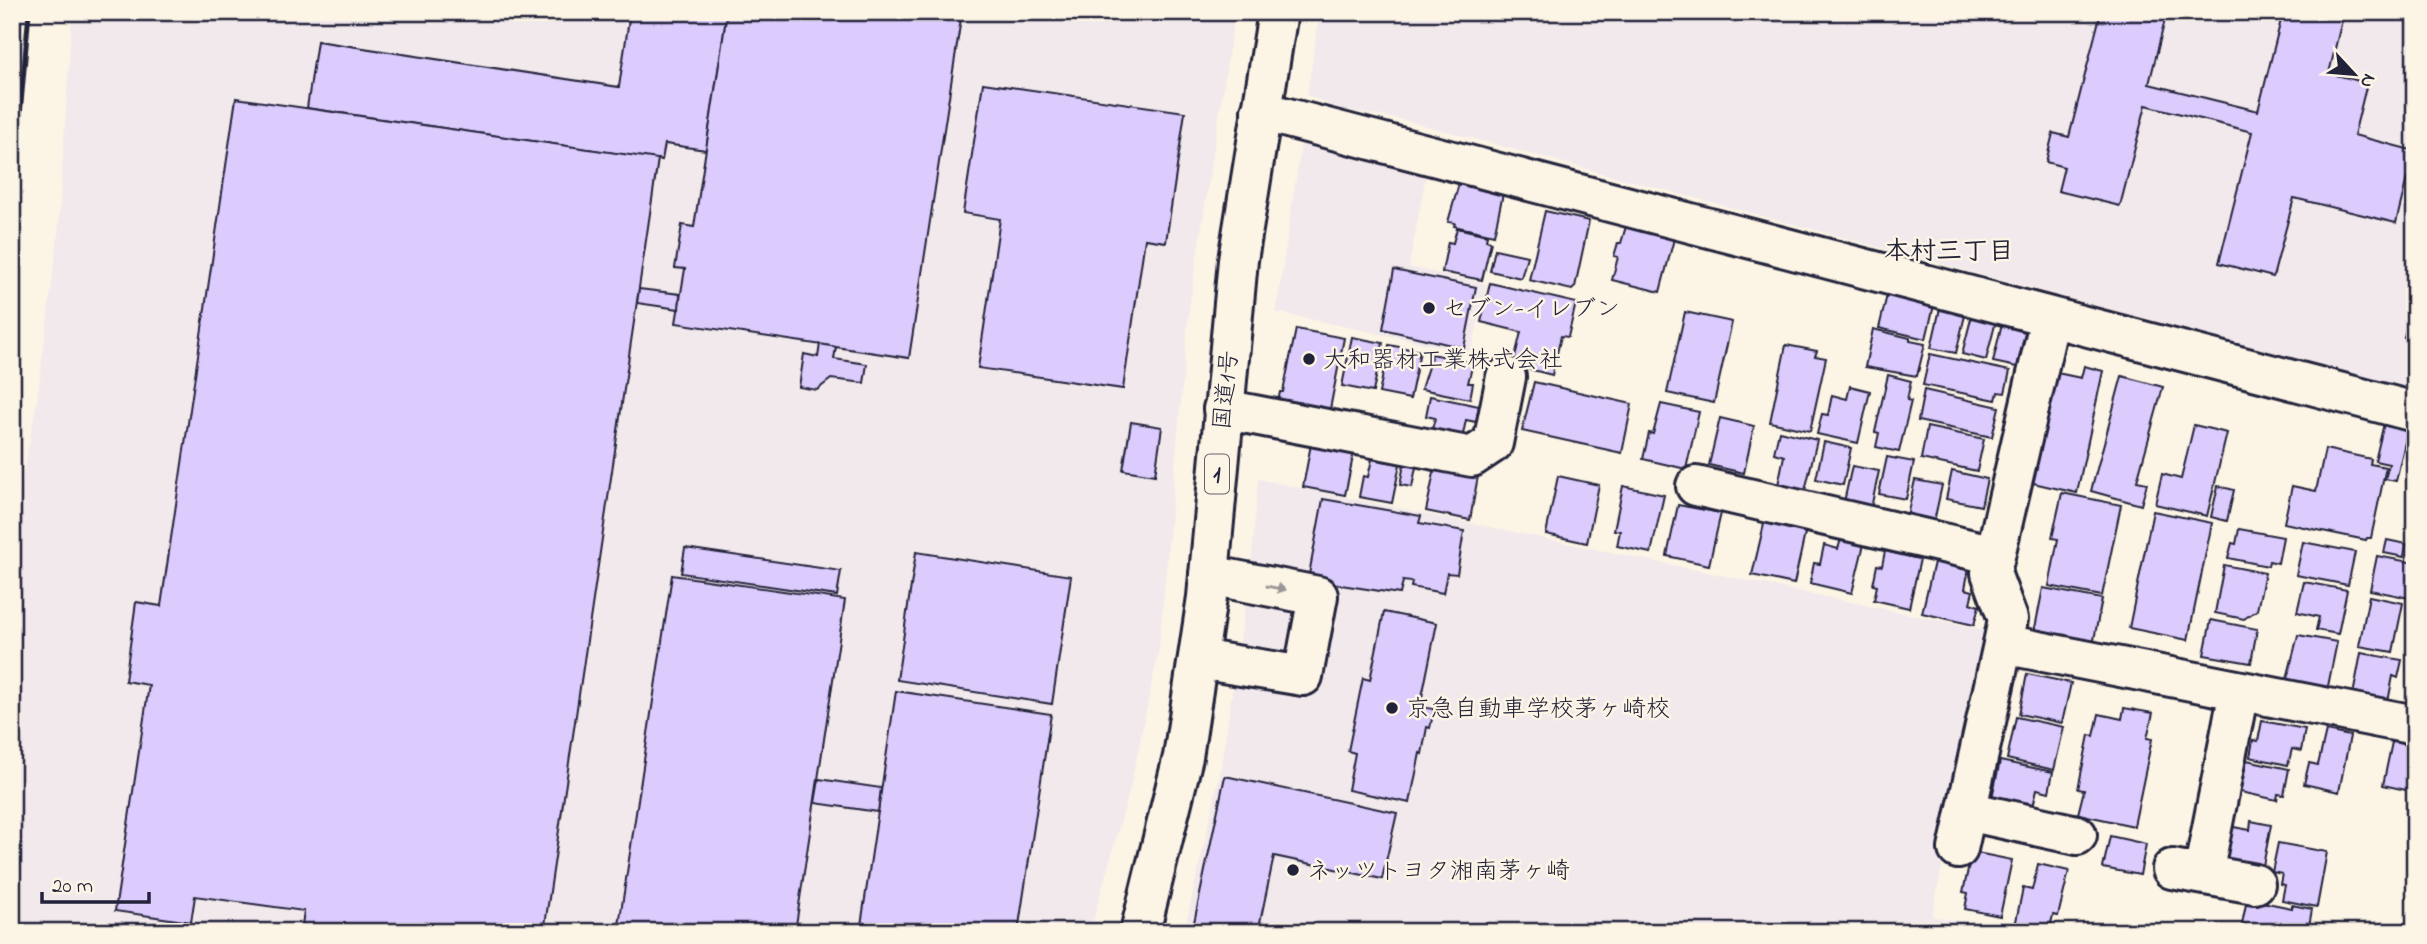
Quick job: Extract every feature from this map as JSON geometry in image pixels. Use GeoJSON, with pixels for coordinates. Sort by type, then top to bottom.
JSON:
{"type":"FeatureCollection","features":[{"type":"Feature","properties":{"kind":"main road","name":"国道1号"},"geometry":{"type":"LineString","coordinates":[[1140,932],[1184,757],[1209,575],[1238,260],[1278,12]]}},
{"type":"Feature","properties":{"kind":"main road"},"geometry":{"type":"LineString","coordinates":[[1261,111],[2415,412]]}},
{"type":"Feature","properties":{"kind":"main road"},"geometry":{"type":"LineString","coordinates":[[1958,849],[2008,619],[1991,573],[2050,318]]}},
{"type":"Feature","properties":{"kind":"main road"},"geometry":{"type":"LineString","coordinates":[[1223,410],[1472,457],[1493,443],[1506,377]]}},
{"type":"Feature","properties":{"kind":"main road"},"geometry":{"type":"LineString","coordinates":[[1696,486],[1995,555]]}},
{"type":"Feature","properties":{"kind":"main road"},"geometry":{"type":"LineString","coordinates":[[1198,659],[1303,676],[1318,596],[1209,575]]}},
{"type":"Feature","properties":{"kind":"main road"},"geometry":{"type":"LineString","coordinates":[[2003,644],[2415,725]]}},
{"type":"Feature","properties":{"kind":"main road"},"geometry":{"type":"LineString","coordinates":[[2239,691],[2188,871],[2255,884]]}},
{"type":"Feature","properties":{"kind":"main road"},"geometry":{"type":"LineString","coordinates":[[1967,811],[2077,835]]}},
{"type":"Feature","properties":{"kind":"shaded area"},"geometry":{"type":"Polygon","coordinates":[[[72,12],[1235,12],[1189,309],[1159,649],[1131,785],[1090,932],[12,932],[12,536],[37,400],[58,235],[72,12]]]}},
{"type":"Feature","properties":{"kind":"shaded area"},"geometry":{"type":"Polygon","coordinates":[[[1320,12],[2415,12],[2415,391],[1404,120],[1339,109],[1307,95],[1320,12]]]}},
{"type":"Feature","properties":{"kind":"shaded area"},"geometry":{"type":"Polygon","coordinates":[[[1302,138],[1427,170],[1409,267],[1487,284],[1471,353],[1276,312],[1302,138]]]}},
{"type":"Feature","properties":{"kind":"shaded area","name":"京急自動車学校茅ヶ崎校"},"geometry":{"type":"Polygon","coordinates":[[[1258,479],[1991,631],[1932,916],[1983,926],[1981,932],[1184,932],[1220,773],[1251,567],[1258,479]]]}},
{"type":"Feature","properties":{"kind":"building"},"geometry":{"type":"Polygon","coordinates":[[[630,12],[727,12],[706,150],[665,144],[662,160],[307,108],[317,41],[619,87],[630,12]]]}},
{"type":"Feature","properties":{"kind":"building"},"geometry":{"type":"Polygon","coordinates":[[[727,12],[962,12],[909,358],[676,323],[685,269],[675,268],[682,225],[694,227],[727,12]]]}},
{"type":"Feature","properties":{"kind":"building"},"geometry":{"type":"Polygon","coordinates":[[[2101,12],[2167,12],[2149,84],[2258,111],[2283,12],[2344,12],[2329,73],[2367,83],[2354,135],[2415,151],[2415,180],[2407,178],[2396,223],[2294,198],[2273,277],[2219,263],[2252,132],[2146,105],[2120,206],[2058,191],[2064,167],[2046,162],[2053,133],[2069,137],[2101,12]]]}},
{"type":"Feature","properties":{"kind":"building"},"geometry":{"type":"Polygon","coordinates":[[[983,83],[1185,112],[1166,242],[1145,239],[1123,389],[978,368],[1000,219],[963,213],[983,83]]]}},
{"type":"Feature","properties":{"kind":"building"},"geometry":{"type":"Polygon","coordinates":[[[236,98],[658,159],[544,932],[301,932],[304,911],[195,896],[191,922],[115,911],[149,685],[125,681],[136,602],[161,606],[236,98]]]}},
{"type":"Feature","properties":{"kind":"building"},"geometry":{"type":"Polygon","coordinates":[[[1460,180],[1504,189],[1494,235],[1454,226],[1455,223],[1448,222],[1460,180]]]}},
{"type":"Feature","properties":{"kind":"building"},"geometry":{"type":"Polygon","coordinates":[[[1545,211],[1589,221],[1575,287],[1572,290],[1529,280],[1545,211]]]}},
{"type":"Feature","properties":{"kind":"building"},"geometry":{"type":"Polygon","coordinates":[[[1627,223],[1675,235],[1660,292],[1612,280],[1618,257],[1614,256],[1627,223]]]}},
{"type":"Feature","properties":{"kind":"building"},"geometry":{"type":"Polygon","coordinates":[[[1457,228],[1487,235],[1486,240],[1491,242],[1482,280],[1442,272],[1448,242],[1453,243],[1457,228]]]}},
{"type":"Feature","properties":{"kind":"building"},"geometry":{"type":"Polygon","coordinates":[[[1495,249],[1527,256],[1521,278],[1490,271],[1495,249]]]}},
{"type":"Feature","properties":{"kind":"building","name":"セブン-イレブン"},"geometry":{"type":"Polygon","coordinates":[[[1394,270],[1476,287],[1464,348],[1383,329],[1394,270]]]}},
{"type":"Feature","properties":{"kind":"building"},"geometry":{"type":"Polygon","coordinates":[[[1490,283],[1576,303],[1568,337],[1561,336],[1552,375],[1513,365],[1521,332],[1481,322],[1490,283]]]}},
{"type":"Feature","properties":{"kind":"building"},"geometry":{"type":"Polygon","coordinates":[[[639,289],[680,294],[679,309],[637,303],[639,289]]]}},
{"type":"Feature","properties":{"kind":"building"},"geometry":{"type":"Polygon","coordinates":[[[1888,291],[1935,301],[1926,339],[1879,328],[1888,291]]]}},
{"type":"Feature","properties":{"kind":"building"},"geometry":{"type":"Polygon","coordinates":[[[2415,294],[2415,340],[2404,337],[2415,294]]]}},
{"type":"Feature","properties":{"kind":"building"},"geometry":{"type":"Polygon","coordinates":[[[1941,304],[1966,311],[1956,353],[1931,348],[1941,304]]]}},
{"type":"Feature","properties":{"kind":"building"},"geometry":{"type":"Polygon","coordinates":[[[1973,311],[1997,317],[1986,360],[1962,354],[1973,311]]]}},
{"type":"Feature","properties":{"kind":"building"},"geometry":{"type":"Polygon","coordinates":[[[1685,312],[1732,322],[1714,403],[1667,393],[1685,312]]]}},
{"type":"Feature","properties":{"kind":"building"},"geometry":{"type":"Polygon","coordinates":[[[2002,323],[2024,328],[2017,367],[1993,362],[2002,323]]]}},
{"type":"Feature","properties":{"kind":"building"},"geometry":{"type":"Polygon","coordinates":[[[1296,329],[1344,338],[1330,409],[1299,403],[1297,410],[1277,406],[1280,392],[1283,392],[1296,329]]]}},
{"type":"Feature","properties":{"kind":"building"},"geometry":{"type":"Polygon","coordinates":[[[1873,329],[1925,344],[1917,376],[1865,367],[1873,329]]]}},
{"type":"Feature","properties":{"kind":"building"},"geometry":{"type":"Polygon","coordinates":[[[1352,337],[1383,343],[1373,392],[1342,386],[1352,337]]]}},
{"type":"Feature","properties":{"kind":"building"},"geometry":{"type":"Polygon","coordinates":[[[820,344],[836,347],[834,359],[867,364],[864,383],[831,379],[817,390],[799,387],[804,354],[818,357],[820,344]]]}},
{"type":"Feature","properties":{"kind":"building"},"geometry":{"type":"Polygon","coordinates":[[[1389,345],[1420,351],[1410,399],[1379,393],[1389,345]]]}},
{"type":"Feature","properties":{"kind":"building"},"geometry":{"type":"Polygon","coordinates":[[[1786,345],[1817,351],[1815,356],[1826,358],[1810,431],[1770,422],[1786,345]]]}},
{"type":"Feature","properties":{"kind":"building"},"geometry":{"type":"Polygon","coordinates":[[[1432,354],[1473,363],[1468,383],[1473,383],[1470,399],[1421,389],[1432,354]]]}},
{"type":"Feature","properties":{"kind":"building"},"geometry":{"type":"Polygon","coordinates":[[[1930,354],[2010,371],[2005,393],[1998,392],[1996,400],[1923,385],[1930,354]]]}},
{"type":"Feature","properties":{"kind":"building"},"geometry":{"type":"Polygon","coordinates":[[[2084,366],[2103,371],[2077,493],[2033,483],[2057,373],[2081,378],[2084,366]]]}},
{"type":"Feature","properties":{"kind":"building"},"geometry":{"type":"Polygon","coordinates":[[[1888,375],[1911,381],[1907,400],[1911,401],[1899,452],[1876,447],[1879,433],[1875,432],[1888,375]]]}},
{"type":"Feature","properties":{"kind":"building"},"geometry":{"type":"Polygon","coordinates":[[[2122,376],[2163,387],[2137,481],[2147,483],[2141,505],[2091,491],[2122,376]]]}},
{"type":"Feature","properties":{"kind":"building"},"geometry":{"type":"Polygon","coordinates":[[[1534,382],[1632,404],[1622,453],[1522,431],[1534,382]]]}},
{"type":"Feature","properties":{"kind":"building"},"geometry":{"type":"Polygon","coordinates":[[[1850,386],[1870,391],[1858,443],[1817,434],[1822,414],[1828,415],[1832,395],[1847,399],[1850,386]]]}},
{"type":"Feature","properties":{"kind":"building"},"geometry":{"type":"Polygon","coordinates":[[[1924,390],[1999,407],[1992,437],[1918,421],[1924,390]]]}},
{"type":"Feature","properties":{"kind":"building"},"geometry":{"type":"Polygon","coordinates":[[[1430,396],[1479,406],[1476,422],[1466,420],[1462,439],[1431,433],[1435,418],[1426,416],[1430,396]]]}},
{"type":"Feature","properties":{"kind":"building"},"geometry":{"type":"Polygon","coordinates":[[[1661,404],[1699,412],[1686,469],[1643,459],[1649,433],[1653,434],[1661,404]]]}},
{"type":"Feature","properties":{"kind":"building"},"geometry":{"type":"Polygon","coordinates":[[[1720,418],[1754,426],[1744,473],[1709,465],[1720,418]]]}},
{"type":"Feature","properties":{"kind":"building"},"geometry":{"type":"Polygon","coordinates":[[[2385,419],[2409,425],[2396,481],[2385,479],[2389,464],[2375,461],[2385,419]]]}},
{"type":"Feature","properties":{"kind":"building"},"geometry":{"type":"Polygon","coordinates":[[[1131,422],[1162,427],[1155,475],[1123,470],[1131,422]]]}},
{"type":"Feature","properties":{"kind":"building"},"geometry":{"type":"Polygon","coordinates":[[[2194,425],[2227,433],[2207,516],[2155,504],[2162,474],[2181,479],[2194,425]]]}},
{"type":"Feature","properties":{"kind":"building"},"geometry":{"type":"Polygon","coordinates":[[[1927,427],[1984,439],[1977,471],[1921,459],[1927,427]]]}},
{"type":"Feature","properties":{"kind":"building"},"geometry":{"type":"Polygon","coordinates":[[[1779,431],[1817,440],[1805,491],[1778,485],[1784,456],[1774,453],[1779,431]]]}},
{"type":"Feature","properties":{"kind":"building"},"geometry":{"type":"Polygon","coordinates":[[[1824,442],[1851,448],[1843,485],[1816,479],[1824,442]]]}},
{"type":"Feature","properties":{"kind":"building"},"geometry":{"type":"Polygon","coordinates":[[[1311,444],[1354,452],[1345,495],[1303,487],[1311,444]]]}},
{"type":"Feature","properties":{"kind":"building"},"geometry":{"type":"Polygon","coordinates":[[[2325,449],[2371,459],[2370,464],[2386,467],[2371,538],[2366,540],[2284,523],[2292,486],[2316,491],[2325,449]]]}},
{"type":"Feature","properties":{"kind":"building"},"geometry":{"type":"Polygon","coordinates":[[[1887,457],[1914,462],[1906,499],[1879,494],[1887,457]]]}},
{"type":"Feature","properties":{"kind":"building"},"geometry":{"type":"Polygon","coordinates":[[[1372,459],[1400,464],[1392,503],[1359,497],[1363,476],[1368,477],[1372,459]]]}},
{"type":"Feature","properties":{"kind":"building"},"geometry":{"type":"Polygon","coordinates":[[[1405,459],[1417,462],[1412,487],[1400,485],[1405,459]]]}},
{"type":"Feature","properties":{"kind":"building"},"geometry":{"type":"Polygon","coordinates":[[[1852,466],[1879,471],[1871,508],[1844,502],[1852,466]]]}},
{"type":"Feature","properties":{"kind":"building"},"geometry":{"type":"Polygon","coordinates":[[[1435,468],[1478,476],[1470,520],[1426,511],[1435,468]]]}},
{"type":"Feature","properties":{"kind":"building"},"geometry":{"type":"Polygon","coordinates":[[[1952,471],[1987,479],[1981,506],[1946,499],[1952,471]]]}},
{"type":"Feature","properties":{"kind":"building"},"geometry":{"type":"Polygon","coordinates":[[[1558,476],[1599,485],[1587,543],[1546,534],[1558,476]]]}},
{"type":"Feature","properties":{"kind":"building"},"geometry":{"type":"Polygon","coordinates":[[[1915,480],[1942,485],[1934,522],[1907,516],[1915,480]]]}},
{"type":"Feature","properties":{"kind":"building"},"geometry":{"type":"Polygon","coordinates":[[[1623,486],[1664,495],[1651,553],[1617,546],[1620,531],[1614,530],[1623,486]]]}},
{"type":"Feature","properties":{"kind":"building"},"geometry":{"type":"Polygon","coordinates":[[[2218,486],[2234,490],[2227,521],[2211,517],[2218,486]]]}},
{"type":"Feature","properties":{"kind":"building"},"geometry":{"type":"Polygon","coordinates":[[[2062,493],[2121,505],[2102,596],[2049,586],[2058,539],[2052,538],[2062,493]]]}},
{"type":"Feature","properties":{"kind":"building"},"geometry":{"type":"Polygon","coordinates":[[[1323,499],[1421,516],[1419,523],[1464,531],[1457,574],[1447,573],[1443,593],[1411,587],[1412,582],[1403,581],[1400,594],[1308,580],[1323,499]]]}},
{"type":"Feature","properties":{"kind":"building"},"geometry":{"type":"Polygon","coordinates":[[[1678,505],[1721,513],[1709,565],[1667,556],[1678,505]]]}},
{"type":"Feature","properties":{"kind":"building"},"geometry":{"type":"Polygon","coordinates":[[[2153,511],[2212,523],[2188,640],[2129,628],[2153,511]]]}},
{"type":"Feature","properties":{"kind":"building"},"geometry":{"type":"Polygon","coordinates":[[[1765,520],[1806,529],[1794,584],[1752,575],[1765,520]]]}},
{"type":"Feature","properties":{"kind":"building"},"geometry":{"type":"Polygon","coordinates":[[[2239,529],[2283,537],[2278,563],[2269,561],[2268,566],[2228,558],[2232,543],[2236,544],[2239,529]]]}},
{"type":"Feature","properties":{"kind":"building"},"geometry":{"type":"Polygon","coordinates":[[[1841,539],[1864,544],[1852,593],[1810,583],[1814,563],[1820,564],[1824,545],[1838,549],[1841,539]]]}},
{"type":"Feature","properties":{"kind":"building"},"geometry":{"type":"Polygon","coordinates":[[[2387,540],[2406,544],[2404,557],[2384,553],[2387,540]]]}},
{"type":"Feature","properties":{"kind":"building"},"geometry":{"type":"Polygon","coordinates":[[[2303,542],[2355,552],[2348,585],[2296,575],[2303,542]]]}},
{"type":"Feature","properties":{"kind":"building"},"geometry":{"type":"Polygon","coordinates":[[[685,548],[841,571],[837,596],[681,573],[685,548]]]}},
{"type":"Feature","properties":{"kind":"building"},"geometry":{"type":"Polygon","coordinates":[[[1885,551],[1920,559],[1909,608],[1874,600],[1877,586],[1873,585],[1877,565],[1882,566],[1885,551]]]}},
{"type":"Feature","properties":{"kind":"building"},"geometry":{"type":"Polygon","coordinates":[[[916,552],[1071,576],[1052,704],[897,680],[916,552]]]}},
{"type":"Feature","properties":{"kind":"building"},"geometry":{"type":"Polygon","coordinates":[[[2377,556],[2415,563],[2415,599],[2370,590],[2377,556]]]}},
{"type":"Feature","properties":{"kind":"building"},"geometry":{"type":"Polygon","coordinates":[[[1935,558],[1963,564],[1968,573],[1965,589],[1973,591],[1970,603],[1979,606],[1974,625],[1922,613],[1935,558]]]}},
{"type":"Feature","properties":{"kind":"building"},"geometry":{"type":"Polygon","coordinates":[[[2224,565],[2265,573],[2257,610],[2244,619],[2215,613],[2224,565]]]}},
{"type":"Feature","properties":{"kind":"building"},"geometry":{"type":"Polygon","coordinates":[[[672,575],[845,600],[795,932],[618,932],[672,575]]]}},
{"type":"Feature","properties":{"kind":"building"},"geometry":{"type":"Polygon","coordinates":[[[2304,582],[2347,590],[2338,634],[2316,630],[2319,617],[2297,612],[2304,582]]]}},
{"type":"Feature","properties":{"kind":"building"},"geometry":{"type":"Polygon","coordinates":[[[2043,588],[2102,599],[2093,645],[2034,633],[2043,588]]]}},
{"type":"Feature","properties":{"kind":"building"},"geometry":{"type":"Polygon","coordinates":[[[2369,596],[2403,603],[2393,652],[2359,646],[2369,596]]]}},
{"type":"Feature","properties":{"kind":"building","name":"京急自動車学校茅ヶ崎校"},"geometry":{"type":"Polygon","coordinates":[[[1384,612],[1437,623],[1420,707],[1434,709],[1430,728],[1427,727],[1422,754],[1420,753],[1410,803],[1348,790],[1355,753],[1348,751],[1363,678],[1370,680],[1384,612]]]}},
{"type":"Feature","properties":{"kind":"building"},"geometry":{"type":"Polygon","coordinates":[[[2211,620],[2257,629],[2251,663],[2204,655],[2211,620]]]}},
{"type":"Feature","properties":{"kind":"building"},"geometry":{"type":"Polygon","coordinates":[[[2298,635],[2337,642],[2327,691],[2286,683],[2298,635]]]}},
{"type":"Feature","properties":{"kind":"building"},"geometry":{"type":"Polygon","coordinates":[[[2361,653],[2402,660],[2398,678],[2393,676],[2388,702],[2353,695],[2361,653]]]}},
{"type":"Feature","properties":{"kind":"building"},"geometry":{"type":"Polygon","coordinates":[[[2027,674],[2071,683],[2062,723],[2019,714],[2027,674]]]}},
{"type":"Feature","properties":{"kind":"building"},"geometry":{"type":"Polygon","coordinates":[[[896,691],[1051,714],[1018,932],[860,932],[896,691]]]}},
{"type":"Feature","properties":{"kind":"building"},"geometry":{"type":"Polygon","coordinates":[[[2124,708],[2153,713],[2147,738],[2152,739],[2134,826],[2078,814],[2084,790],[2078,789],[2089,735],[2094,736],[2099,714],[2122,719],[2124,708]]]}},
{"type":"Feature","properties":{"kind":"building"},"geometry":{"type":"Polygon","coordinates":[[[2016,717],[2064,727],[2054,770],[2007,759],[2016,717]]]}},
{"type":"Feature","properties":{"kind":"building"},"geometry":{"type":"Polygon","coordinates":[[[2262,721],[2305,729],[2301,751],[2292,749],[2288,765],[2250,757],[2253,740],[2258,741],[2262,721]]]}},
{"type":"Feature","properties":{"kind":"building"},"geometry":{"type":"Polygon","coordinates":[[[2326,731],[2350,736],[2339,792],[2304,784],[2309,763],[2318,765],[2326,731]]]}},
{"type":"Feature","properties":{"kind":"building"},"geometry":{"type":"Polygon","coordinates":[[[2392,742],[2415,746],[2415,792],[2383,785],[2392,742]]]}},
{"type":"Feature","properties":{"kind":"building"},"geometry":{"type":"Polygon","coordinates":[[[2242,759],[2289,769],[2284,795],[2278,794],[2277,800],[2236,791],[2242,759]]]}},
{"type":"Feature","properties":{"kind":"building"},"geometry":{"type":"Polygon","coordinates":[[[2000,761],[2053,772],[2049,792],[2037,789],[2032,811],[1991,802],[2000,761]]]}},
{"type":"Feature","properties":{"kind":"building","name":"ネッツトヨタ湘南茅ヶ崎"},"geometry":{"type":"Polygon","coordinates":[[[1225,776],[1397,813],[1382,879],[1274,856],[1258,932],[1192,932],[1225,776]]]}},
{"type":"Feature","properties":{"kind":"building"},"geometry":{"type":"Polygon","coordinates":[[[819,779],[881,788],[878,812],[815,803],[819,779]]]}},
{"type":"Feature","properties":{"kind":"building"},"geometry":{"type":"Polygon","coordinates":[[[2251,821],[2271,825],[2262,871],[2226,863],[2228,853],[2223,852],[2228,826],[2250,830],[2251,821]]]}},
{"type":"Feature","properties":{"kind":"building"},"geometry":{"type":"Polygon","coordinates":[[[2110,836],[2146,844],[2140,875],[2103,868],[2110,836]]]}},
{"type":"Feature","properties":{"kind":"building"},"geometry":{"type":"Polygon","coordinates":[[[2278,843],[2327,852],[2317,907],[2282,900],[2285,885],[2280,884],[2282,874],[2272,872],[2278,843]]]}},
{"type":"Feature","properties":{"kind":"building"},"geometry":{"type":"Polygon","coordinates":[[[1972,852],[2012,860],[2000,916],[1965,909],[1968,893],[1963,892],[1972,852]]]}},
{"type":"Feature","properties":{"kind":"building"},"geometry":{"type":"Polygon","coordinates":[[[2038,864],[2069,871],[2058,916],[2053,915],[2049,932],[2015,926],[2023,888],[2032,890],[2038,864]]]}},
{"type":"Feature","properties":{"kind":"building"},"geometry":{"type":"Polygon","coordinates":[[[2247,899],[2312,909],[2308,932],[2282,932],[2242,924],[2247,899]]]}},
{"type":"Feature","properties":{"kind":"railway"},"geometry":{"type":"LineString","coordinates":[[12,206],[29,12]]}},
{"type":"Feature","properties":{"kind":"place","name":"セブン-イレブン"},"geometry":{"type":"Point","coordinates":[1429,308]}},
{"type":"Feature","properties":{"kind":"place","name":"大和器材工業株式会社"},"geometry":{"type":"Point","coordinates":[1309,359]}},
{"type":"Feature","properties":{"kind":"place","name":"京急自動車学校茅ヶ崎校"},"geometry":{"type":"Point","coordinates":[1392,708]}},
{"type":"Feature","properties":{"kind":"place","name":"ネッツトヨタ湘南茅ヶ崎"},"geometry":{"type":"Point","coordinates":[1293,870]}},
{"type":"Feature","properties":{"kind":"district","name":"本村三丁目"},"geometry":{"type":"Point","coordinates":[1949,250]}}]}
